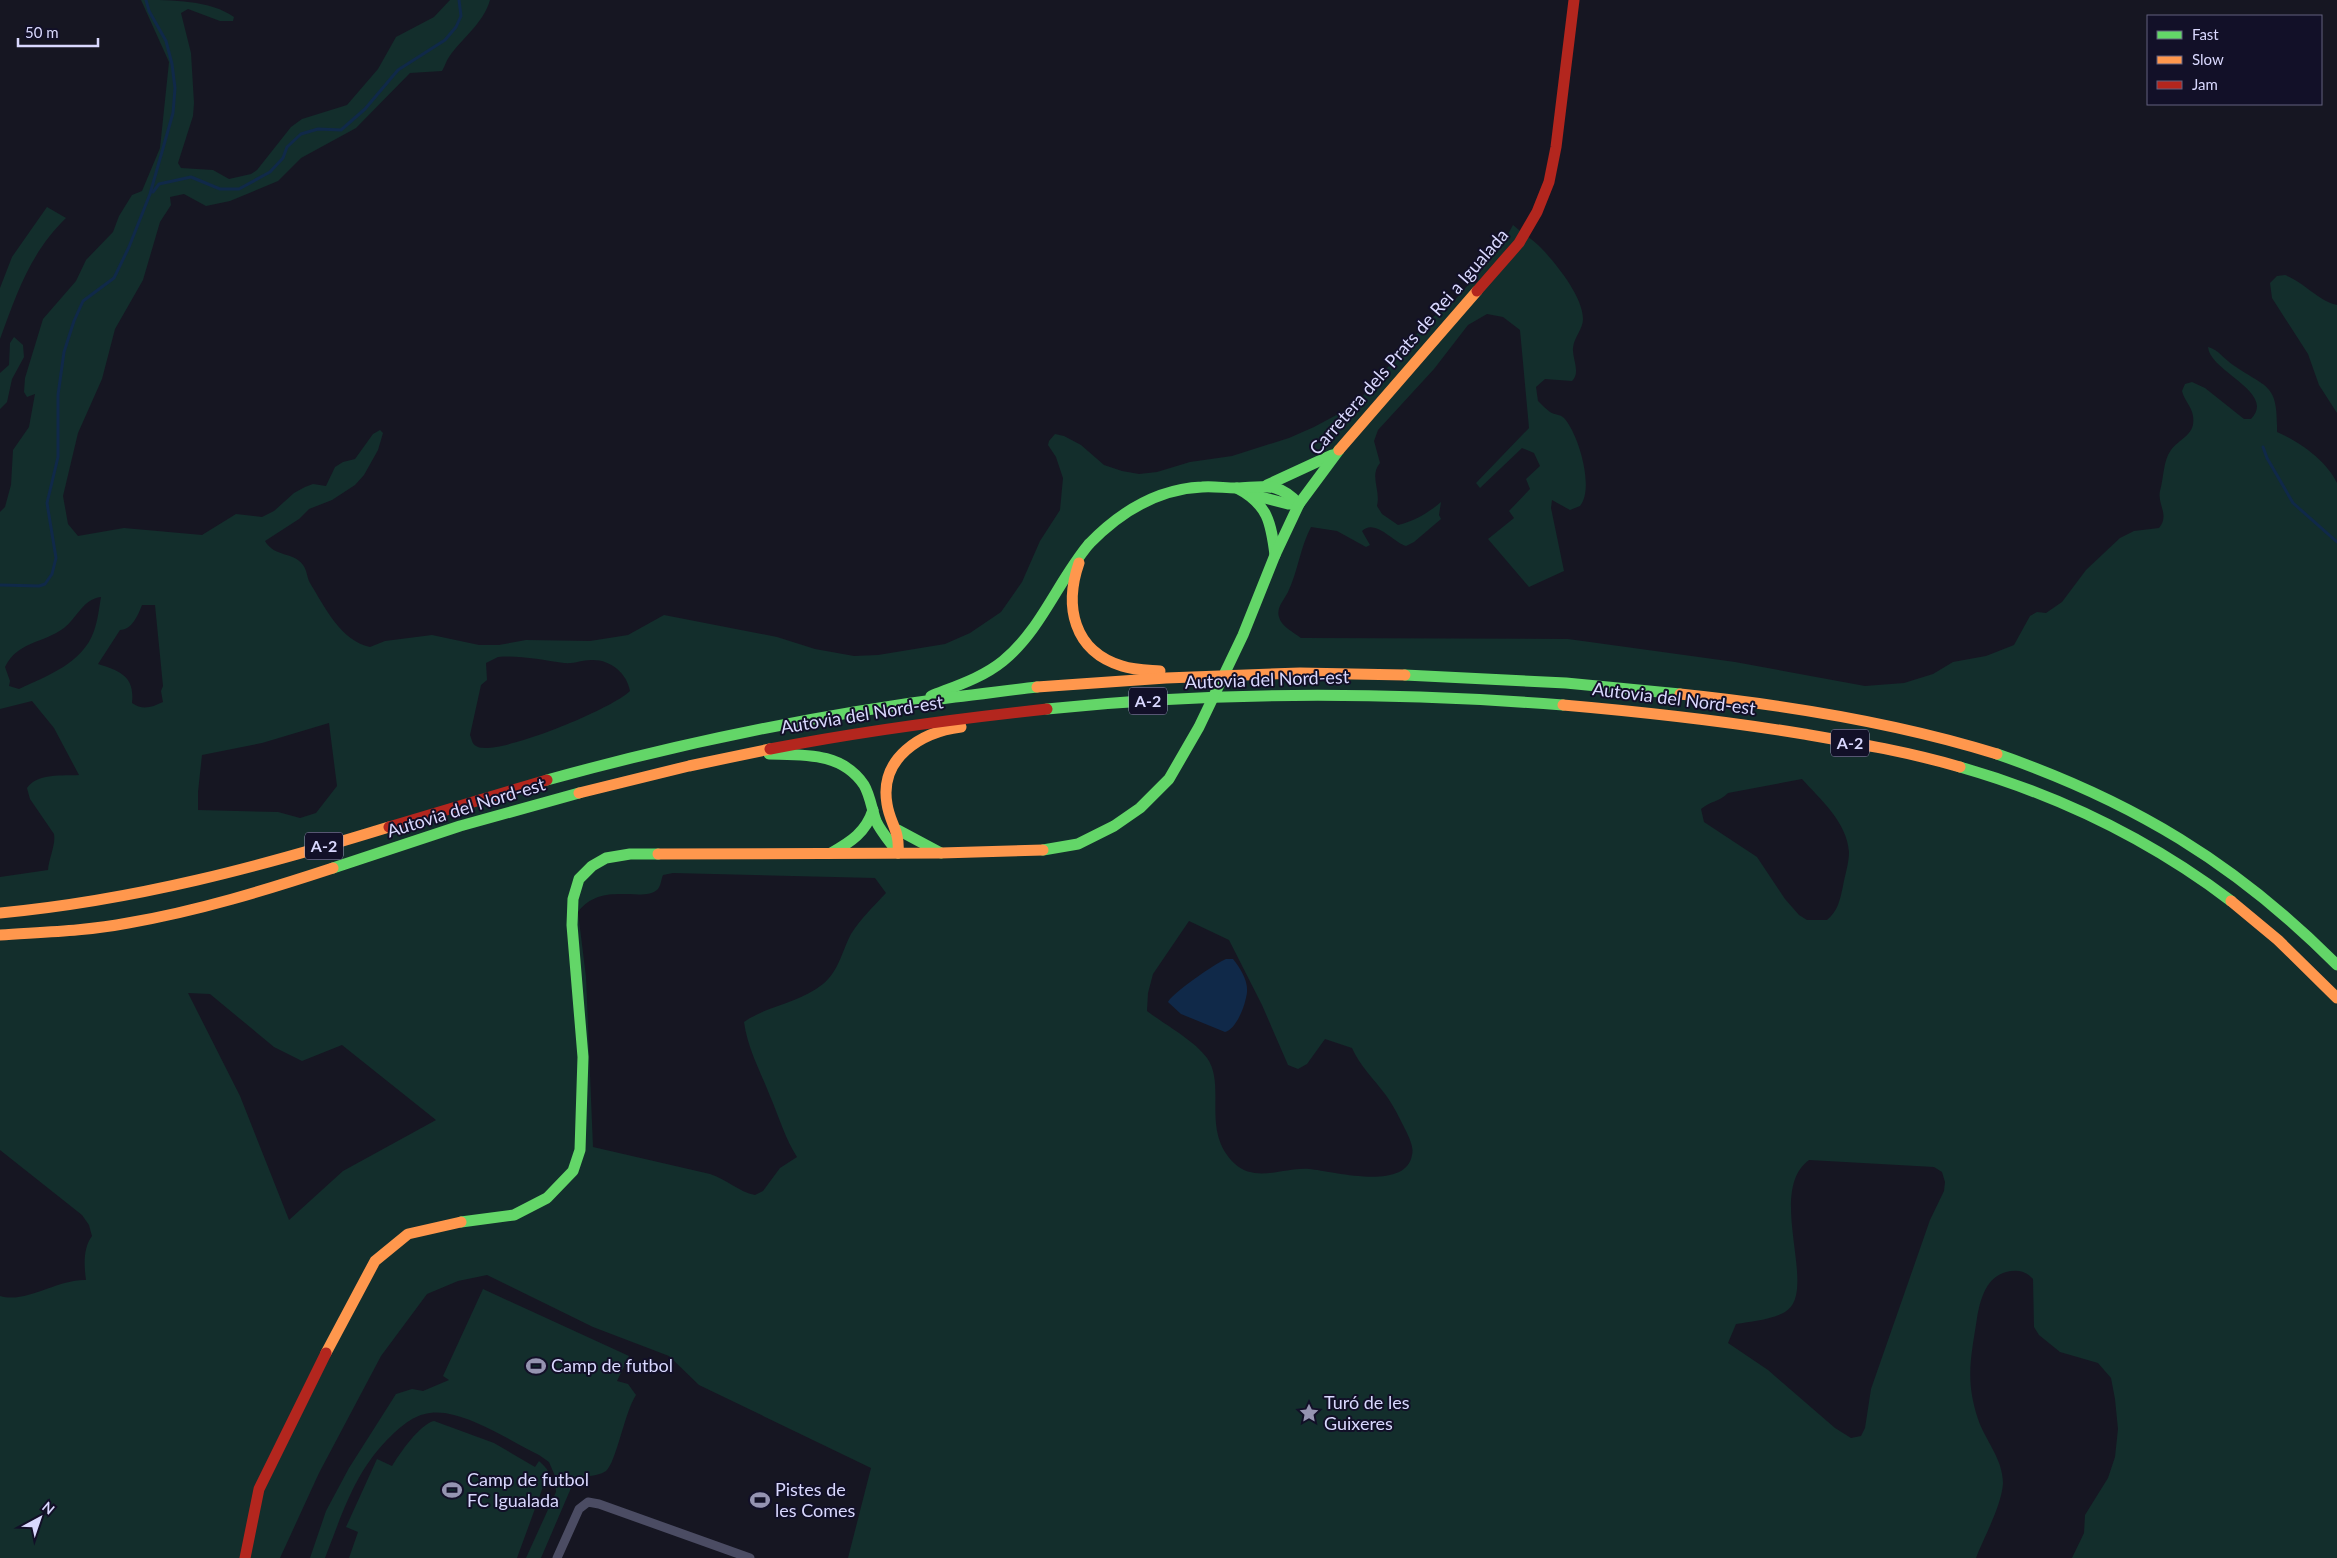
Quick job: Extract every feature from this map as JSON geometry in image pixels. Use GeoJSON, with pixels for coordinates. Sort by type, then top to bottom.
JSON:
{"type":"FeatureCollection","features":[{"type":"Feature","properties":{"kind":"main road","name":"Carretera dels Prats de Rei a Igualada"},"geometry":{"type":"LineString","coordinates":[[245,1558],[259,1489],[339,1328],[375,1261],[408,1234],[472,1220],[514,1215],[547,1198],[573,1171],[580,1150],[583,1056],[572,925],[573,899],[579,879],[592,866],[606,858],[630,854],[940,853],[1049,850],[1078,844],[1114,826],[1140,808],[1168,779],[1198,727],[1244,635],[1275,555],[1299,504],[1335,454],[1519,243],[1537,212],[1549,182],[1556,147],[1574,5]]}},
{"type":"Feature","properties":{"kind":"main road"},"geometry":{"type":"LineString","coordinates":[[1267,485],[1335,454]]}},
{"type":"Feature","properties":{"kind":"main road"},"geometry":{"type":"LineString","coordinates":[[910,704],[969,682],[1004,660],[1025,638],[1063,577],[1088,544],[1122,514],[1156,496],[1184,489],[1237,488],[1267,485],[1282,488],[1299,504]]}},
{"type":"Feature","properties":{"kind":"main road"},"geometry":{"type":"LineString","coordinates":[[1237,488],[1253,495],[1288,504],[1299,504]]}},
{"type":"Feature","properties":{"kind":"main road"},"geometry":{"type":"LineString","coordinates":[[1253,495],[1262,506],[1270,522],[1275,555]]}},
{"type":"Feature","properties":{"kind":"main road"},"geometry":{"type":"LineString","coordinates":[[1088,544],[1073,578],[1070,595],[1072,615],[1083,640],[1102,657],[1119,665],[1188,677]]}},
{"type":"Feature","properties":{"kind":"main road","name":"Autovia del Nord-est"},"geometry":{"type":"LineString","coordinates":[[0,913],[83,906],[160,891],[304,852],[438,811],[643,755],[762,729],[910,704],[1070,685],[1188,677],[1310,674],[1470,676],[1610,686],[1747,702],[1887,726],[2021,762],[2087,788],[2152,821],[2211,858],[2264,898],[2337,965]]}},
{"type":"Feature","properties":{"kind":"main road","name":"Autovia del Nord-est"},"geometry":{"type":"LineString","coordinates":[[0,935],[96,929],[147,920],[206,906],[314,875],[432,835],[551,801],[810,740],[1004,711],[1126,702],[1292,695],[1393,695],[1465,698],[1640,711],[1795,733],[1919,757],[2008,782],[2066,804],[2157,851],[2241,908],[2295,955],[2337,998]]}},
{"type":"Feature","properties":{"kind":"main road"},"geometry":{"type":"LineString","coordinates":[[898,853],[898,830],[888,809],[886,785],[894,762],[904,750],[934,732],[976,724],[1004,711]]}},
{"type":"Feature","properties":{"kind":"main road"},"geometry":{"type":"LineString","coordinates":[[753,752],[777,755],[813,755],[832,760],[856,775],[864,785],[883,833],[898,853]]}},
{"type":"Feature","properties":{"kind":"main road"},"geometry":{"type":"LineString","coordinates":[[831,852],[861,836],[870,821],[873,810]]}},
{"type":"Feature","properties":{"kind":"main road"},"geometry":{"type":"LineString","coordinates":[[898,830],[940,853]]}},
{"type":"Feature","properties":{"kind":"street"},"geometry":{"type":"LineString","coordinates":[[1574,5],[1581,0]]}},
{"type":"Feature","properties":{"kind":"street"},"geometry":{"type":"LineString","coordinates":[[557,1558],[579,1510],[585,1503],[594,1502],[750,1558]]}},
{"type":"Feature","properties":{"kind":"green space"},"geometry":{"type":"Polygon","coordinates":[[[141,0],[202,4],[224,11],[234,17],[233,21],[220,21],[188,9],[181,13],[191,53],[194,103],[193,116],[178,163],[181,168],[213,170],[229,179],[251,174],[257,170],[291,127],[302,119],[347,105],[378,69],[396,37],[434,17],[450,0],[490,0],[483,16],[454,50],[442,71],[410,73],[356,128],[301,158],[278,181],[230,201],[206,206],[184,194],[170,197],[171,205],[160,222],[143,280],[115,329],[102,379],[78,433],[63,496],[68,524],[78,536],[124,528],[202,535],[236,514],[262,517],[274,511],[294,493],[305,487],[313,484],[326,486],[335,467],[343,462],[355,459],[373,434],[380,430],[383,433],[378,450],[364,475],[355,485],[332,500],[309,509],[299,519],[265,541],[274,550],[299,561],[304,567],[310,583],[334,621],[350,638],[370,647],[385,641],[432,635],[479,645],[499,645],[526,640],[590,641],[628,635],[664,615],[777,637],[815,649],[854,656],[878,655],[945,644],[970,633],[1001,612],[1022,582],[1040,541],[1060,510],[1063,478],[1056,457],[1048,445],[1055,434],[1064,436],[1081,445],[1104,465],[1139,474],[1157,472],[1190,462],[1232,456],[1289,438],[1314,427],[1355,405],[1428,321],[1454,301],[1500,249],[1513,225],[1539,246],[1555,264],[1574,291],[1582,310],[1583,323],[1573,348],[1575,377],[1572,381],[1545,379],[1536,387],[1538,401],[1550,412],[1564,418],[1569,425],[1579,448],[1585,474],[1586,487],[1580,506],[1570,510],[1552,500],[1551,508],[1564,571],[1529,587],[1488,539],[1514,518],[1509,511],[1530,489],[1526,479],[1540,466],[1534,453],[1522,448],[1480,488],[1476,483],[1529,428],[1520,330],[1503,317],[1487,314],[1468,325],[1434,369],[1378,430],[1374,441],[1380,463],[1375,473],[1378,494],[1377,506],[1382,514],[1398,525],[1421,516],[1441,502],[1439,515],[1441,519],[1414,542],[1406,546],[1373,527],[1362,531],[1370,545],[1366,547],[1337,531],[1311,527],[1288,592],[1279,607],[1278,614],[1282,623],[1301,638],[1568,639],[1735,662],[1865,686],[1904,683],[1933,674],[1953,662],[1986,656],[2014,645],[2030,616],[2037,612],[2046,613],[2062,602],[2086,570],[2120,538],[2134,531],[2159,528],[2163,519],[2160,496],[2166,459],[2171,450],[2192,428],[2192,413],[2182,391],[2185,384],[2192,382],[2205,388],[2244,419],[2251,419],[2257,409],[2256,400],[2249,391],[2219,365],[2211,356],[2208,347],[2215,350],[2230,363],[2268,389],[2273,396],[2275,404],[2277,432],[2312,453],[2326,467],[2337,483],[2337,1558],[2072,1558],[2084,1533],[2085,1515],[2108,1478],[2115,1457],[2118,1429],[2111,1378],[2098,1363],[2060,1352],[2039,1335],[2034,1327],[2033,1279],[2023,1272],[2012,1271],[1997,1276],[1984,1292],[1977,1318],[1973,1345],[1970,1380],[1974,1405],[1981,1427],[2000,1466],[2003,1483],[1996,1511],[1976,1558],[848,1558],[871,1468],[699,1385],[669,1356],[593,1327],[487,1275],[458,1281],[427,1294],[381,1356],[319,1473],[280,1558],[0,1558],[0,1296],[20,1297],[64,1283],[86,1280],[86,1252],[92,1236],[89,1225],[82,1215],[0,1150],[0,877],[48,870],[54,834],[30,799],[27,788],[31,783],[44,778],[79,775],[54,728],[32,701],[0,709],[0,512],[5,507],[11,485],[13,450],[29,427],[35,394],[27,397],[24,392],[25,378],[43,319],[76,281],[86,260],[113,232],[119,216],[132,195],[142,191],[160,148],[169,62],[141,0]],[[101,597],[89,601],[64,628],[24,647],[10,659],[5,667],[10,681],[9,686],[19,689],[41,679],[63,667],[82,652],[94,631],[101,597]],[[142,605],[139,613],[128,628],[120,630],[98,664],[113,669],[124,676],[131,686],[132,703],[140,707],[148,707],[163,702],[155,605],[142,605]],[[498,657],[486,663],[487,680],[481,685],[470,735],[473,744],[478,747],[490,748],[509,744],[556,729],[602,708],[630,691],[625,678],[616,668],[598,660],[568,663],[523,657],[498,657]],[[329,723],[262,743],[202,755],[198,810],[278,812],[300,818],[316,813],[337,786],[329,723]],[[1802,779],[1728,793],[1701,809],[1704,822],[1757,857],[1785,899],[1799,915],[1807,920],[1827,920],[1834,913],[1840,901],[1849,852],[1843,831],[1832,812],[1802,779]],[[673,873],[663,875],[658,889],[652,893],[599,897],[588,902],[578,912],[586,977],[593,1147],[710,1174],[755,1195],[763,1191],[780,1168],[797,1157],[755,1060],[748,1042],[744,1022],[753,1016],[803,996],[823,984],[837,967],[855,928],[886,893],[875,878],[673,873]],[[1189,921],[1153,974],[1148,993],[1147,1011],[1202,1052],[1213,1069],[1216,1123],[1219,1137],[1225,1151],[1235,1164],[1243,1170],[1252,1173],[1271,1173],[1309,1169],[1367,1177],[1397,1173],[1407,1166],[1412,1152],[1407,1133],[1391,1103],[1352,1048],[1325,1039],[1307,1064],[1298,1069],[1288,1065],[1262,1005],[1229,940],[1189,921]],[[188,993],[240,1096],[289,1220],[343,1171],[436,1120],[342,1045],[302,1061],[274,1047],[210,994],[188,993]],[[1809,1160],[1797,1175],[1792,1194],[1791,1217],[1797,1284],[1794,1301],[1785,1312],[1779,1315],[1736,1324],[1728,1343],[1768,1370],[1835,1428],[1851,1438],[1861,1436],[1865,1428],[1871,1389],[1930,1220],[1944,1191],[1945,1182],[1942,1172],[1934,1167],[1809,1160]]]}},
{"type":"Feature","properties":{"kind":"green space"},"geometry":{"type":"Polygon","coordinates":[[[47,207],[66,218],[43,245],[26,274],[0,339],[0,288],[12,257],[47,207]]]}},
{"type":"Feature","properties":{"kind":"green space"},"geometry":{"type":"Polygon","coordinates":[[[2285,275],[2323,299],[2337,305],[2337,413],[2319,385],[2308,354],[2272,298],[2270,283],[2277,276],[2285,275]]]}},
{"type":"Feature","properties":{"kind":"green space"},"geometry":{"type":"Polygon","coordinates":[[[14,337],[23,345],[24,357],[12,379],[7,402],[0,409],[0,373],[9,365],[10,343],[14,337]]]}},
{"type":"Feature","properties":{"kind":"green space"},"geometry":{"type":"Polygon","coordinates":[[[483,1289],[629,1356],[617,1381],[628,1384],[636,1395],[628,1412],[610,1466],[606,1471],[598,1475],[582,1477],[574,1481],[541,1558],[526,1558],[556,1492],[555,1476],[549,1462],[505,1437],[469,1420],[436,1412],[422,1415],[404,1425],[379,1448],[351,1492],[325,1558],[310,1558],[326,1511],[349,1468],[396,1394],[412,1389],[423,1391],[449,1380],[443,1376],[483,1289]]]}},
{"type":"Feature","properties":{"kind":"green space","name":"Camp de futbol FC Igualada"},"geometry":{"type":"Polygon","coordinates":[[[434,1421],[494,1443],[535,1467],[539,1461],[547,1469],[550,1478],[548,1485],[544,1484],[517,1558],[349,1558],[358,1532],[346,1527],[377,1459],[392,1466],[417,1433],[434,1421]]]}},
{"type":"Feature","properties":{"kind":"water"},"geometry":{"type":"Polygon","coordinates":[[[1226,959],[1233,959],[1238,966],[1245,979],[1247,992],[1243,1009],[1237,1021],[1225,1032],[1181,1014],[1168,1002],[1194,979],[1226,959]]]}},
{"type":"Feature","properties":{"kind":"waterway"},"geometry":{"type":"LineString","coordinates":[[0,585],[39,586],[45,584],[52,574],[56,558],[47,503],[58,457],[58,395],[64,352],[83,301],[114,278],[129,247],[150,194],[173,113],[175,88],[172,64],[166,41],[149,11],[146,0]]}},
{"type":"Feature","properties":{"kind":"waterway"},"geometry":{"type":"LineString","coordinates":[[153,192],[159,184],[191,177],[220,189],[239,189],[270,172],[283,158],[287,147],[301,134],[318,129],[341,130],[365,109],[398,70],[445,40],[456,27],[461,16],[459,0]]}},
{"type":"Feature","properties":{"kind":"waterway"},"geometry":{"type":"LineString","coordinates":[[2263,447],[2267,458],[2293,503],[2337,542]]}},
{"type":"Feature","properties":{"kind":"traffic: fast"},"geometry":{"type":"LineString","coordinates":[[1043,850],[1078,844],[1114,826],[1140,808],[1169,779],[1199,727],[1243,635],[1275,555],[1299,504],[1339,450]]}},
{"type":"Feature","properties":{"kind":"traffic: fast"},"geometry":{"type":"LineString","coordinates":[[1267,485],[1332,455]]}},
{"type":"Feature","properties":{"kind":"traffic: fast"},"geometry":{"type":"LineString","coordinates":[[1089,544],[1113,522],[1140,504],[1155,497],[1185,489],[1206,487],[1270,487],[1284,492],[1299,504]]}},
{"type":"Feature","properties":{"kind":"traffic: fast"},"geometry":{"type":"LineString","coordinates":[[1237,488],[1247,494],[1262,508],[1272,533],[1275,555]]}},
{"type":"Feature","properties":{"kind":"traffic: fast"},"geometry":{"type":"LineString","coordinates":[[1253,495],[1288,504],[1299,504]]}},
{"type":"Feature","properties":{"kind":"traffic: fast"},"geometry":{"type":"LineString","coordinates":[[931,696],[986,672],[1003,661],[1016,649],[1039,620],[1089,544]]}},
{"type":"Feature","properties":{"kind":"traffic: fast"},"geometry":{"type":"LineString","coordinates":[[1405,675],[1566,683],[1680,694]]}},
{"type":"Feature","properties":{"kind":"traffic: fast"},"geometry":{"type":"LineString","coordinates":[[547,780],[699,742],[801,721],[903,704],[1037,687]]}},
{"type":"Feature","properties":{"kind":"traffic: fast"},"geometry":{"type":"LineString","coordinates":[[1047,709],[1176,699],[1305,695],[1434,698],[1563,705]]}},
{"type":"Feature","properties":{"kind":"traffic: fast"},"geometry":{"type":"LineString","coordinates":[[769,754],[809,756],[834,761],[845,766],[864,785],[876,821],[898,853]]}},
{"type":"Feature","properties":{"kind":"traffic: fast"},"geometry":{"type":"LineString","coordinates":[[1997,754],[2093,792],[2180,839],[2221,866],[2260,896],[2337,965]]}},
{"type":"Feature","properties":{"kind":"traffic: fast"},"geometry":{"type":"LineString","coordinates":[[1960,767],[2032,791],[2102,821],[2168,858],[2231,901]]}},
{"type":"Feature","properties":{"kind":"traffic: fast"},"geometry":{"type":"LineString","coordinates":[[333,868],[460,826],[579,793]]}},
{"type":"Feature","properties":{"kind":"traffic: fast"},"geometry":{"type":"LineString","coordinates":[[831,853],[857,836],[870,818],[873,810]]}},
{"type":"Feature","properties":{"kind":"traffic: fast"},"geometry":{"type":"LineString","coordinates":[[898,830],[941,853]]}},
{"type":"Feature","properties":{"kind":"traffic: fast"},"geometry":{"type":"LineString","coordinates":[[461,1222],[514,1215],[547,1198],[573,1171],[580,1150],[583,1057],[572,925],[573,899],[579,879],[592,866],[606,858],[630,854],[658,854]]}},
{"type":"Feature","properties":{"kind":"traffic: slow"},"geometry":{"type":"LineString","coordinates":[[1339,450],[1477,291]]}},
{"type":"Feature","properties":{"kind":"traffic: slow"},"geometry":{"type":"LineString","coordinates":[[1079,563],[1072,595],[1076,625],[1083,638],[1092,650],[1105,659],[1122,666],[1160,671]]}},
{"type":"Feature","properties":{"kind":"traffic: slow"},"geometry":{"type":"LineString","coordinates":[[1037,687],[1166,678],[1300,673],[1405,675]]}},
{"type":"Feature","properties":{"kind":"traffic: slow"},"geometry":{"type":"LineString","coordinates":[[1680,694],[1840,716],[1919,733],[1997,754]]}},
{"type":"Feature","properties":{"kind":"traffic: slow"},"geometry":{"type":"LineString","coordinates":[[1563,705],[1684,717],[1774,729],[1882,748],[1960,767]]}},
{"type":"Feature","properties":{"kind":"traffic: slow"},"geometry":{"type":"LineString","coordinates":[[898,853],[898,838],[887,804],[886,788],[890,773],[896,761],[918,741],[946,730],[961,727]]}},
{"type":"Feature","properties":{"kind":"traffic: slow"},"geometry":{"type":"LineString","coordinates":[[579,793],[689,766],[770,749]]}},
{"type":"Feature","properties":{"kind":"traffic: slow"},"geometry":{"type":"LineString","coordinates":[[0,913],[100,900],[149,891],[245,868],[389,827]]}},
{"type":"Feature","properties":{"kind":"traffic: slow"},"geometry":{"type":"LineString","coordinates":[[658,854],[941,853],[1043,850]]}},
{"type":"Feature","properties":{"kind":"traffic: slow"},"geometry":{"type":"LineString","coordinates":[[0,935],[96,928],[154,918],[232,899],[333,868]]}},
{"type":"Feature","properties":{"kind":"traffic: slow"},"geometry":{"type":"LineString","coordinates":[[2231,901],[2278,940],[2337,998]]}},
{"type":"Feature","properties":{"kind":"traffic: slow"},"geometry":{"type":"LineString","coordinates":[[326,1353],[375,1261],[408,1234],[461,1222]]}},
{"type":"Feature","properties":{"kind":"traffic: jam"},"geometry":{"type":"LineString","coordinates":[[1477,291],[1519,243],[1537,212],[1549,182],[1556,147],[1574,0]]}},
{"type":"Feature","properties":{"kind":"traffic: jam"},"geometry":{"type":"LineString","coordinates":[[770,749],[908,726],[1047,709]]}},
{"type":"Feature","properties":{"kind":"traffic: jam"},"geometry":{"type":"LineString","coordinates":[[389,827],[547,780]]}},
{"type":"Feature","properties":{"kind":"traffic: jam"},"geometry":{"type":"LineString","coordinates":[[245,1558],[259,1489],[326,1353]]}},
{"type":"Feature","properties":{"kind":"place","name":"Camp de futbol"},"geometry":{"type":"Point","coordinates":[536,1366]}},
{"type":"Feature","properties":{"kind":"place","name":"Turó de les Guixeres"},"geometry":{"type":"Point","coordinates":[1309,1413]}},
{"type":"Feature","properties":{"kind":"place","name":"Camp de futbol FC Igualada"},"geometry":{"type":"Point","coordinates":[452,1490]}},
{"type":"Feature","properties":{"kind":"place","name":"Pistes de les Comes"},"geometry":{"type":"Point","coordinates":[760,1500]}}]}
